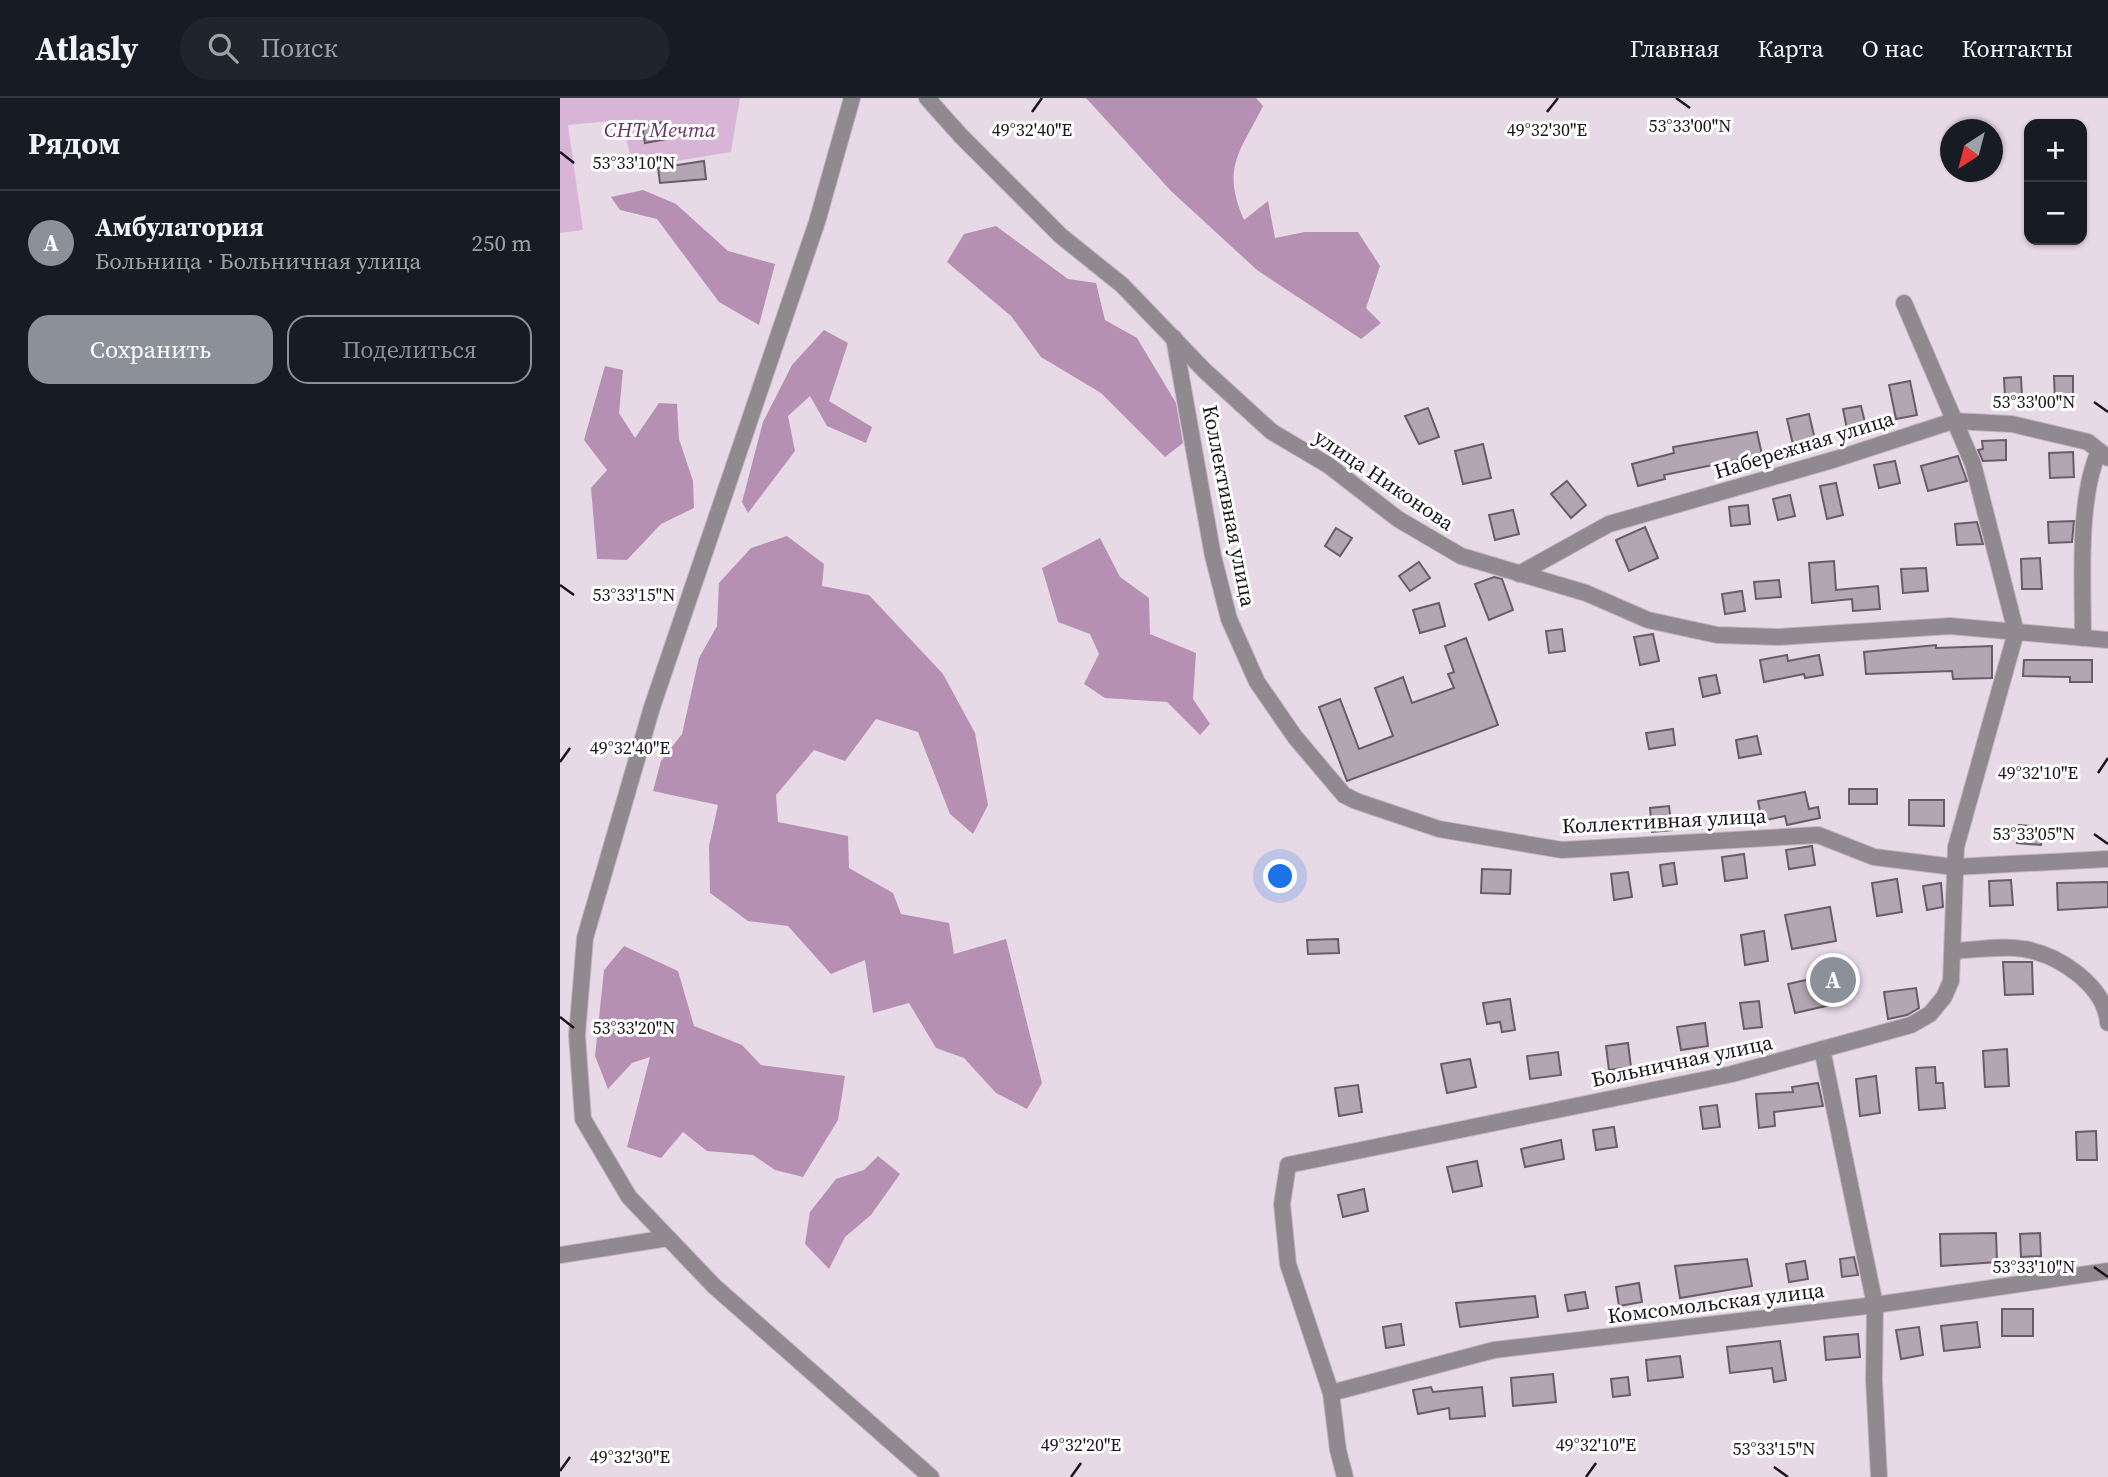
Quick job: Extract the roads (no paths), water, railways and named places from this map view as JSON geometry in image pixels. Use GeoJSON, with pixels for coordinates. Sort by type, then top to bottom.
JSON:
{"type":"FeatureCollection","features":[{"type":"Feature","properties":{"kind":"street"},"geometry":{"type":"LineString","coordinates":[[852,98],[817,222],[652,707],[585,938],[577,1035],[583,1119],[629,1197],[714,1286],[931,1477]]}},
{"type":"Feature","properties":{"kind":"street","name":"улица Никонова"},"geometry":{"type":"LineString","coordinates":[[928,98],[961,136],[1060,236],[1122,285],[1272,432],[1328,465],[1398,519],[1461,556],[1586,593],[1648,620],[1717,635],[1778,637],[1950,625],[2108,640]]}},
{"type":"Feature","properties":{"kind":"street"},"geometry":{"type":"LineString","coordinates":[[1904,303],[1973,464],[2016,632]]}},
{"type":"Feature","properties":{"kind":"street","name":"Коллективная улица"},"geometry":{"type":"LineString","coordinates":[[1174,338],[1213,556],[1229,619],[1257,682],[1296,737],[1344,795],[1439,829],[1562,850],[1818,835],[1874,857],[1954,867],[2108,859]]}},
{"type":"Feature","properties":{"kind":"street","name":"Набережная улица"},"geometry":{"type":"LineString","coordinates":[[1519,574],[1609,524],[1836,459],[1953,421],[2012,424],[2088,442],[2103,454]]}},
{"type":"Feature","properties":{"kind":"street"},"geometry":{"type":"LineString","coordinates":[[2083,638],[2083,566],[2090,472],[2103,454]]}},
{"type":"Feature","properties":{"kind":"street","name":"Больничная улица"},"geometry":{"type":"LineString","coordinates":[[1331,1393],[1288,1264],[1282,1204],[1288,1165],[1731,1074],[1911,1025],[1930,1014],[1944,998],[1951,981],[1956,847],[2016,632]]}},
{"type":"Feature","properties":{"kind":"street"},"geometry":{"type":"LineString","coordinates":[[1954,951],[2024,949],[2064,964],[2095,992],[2107,1008],[2108,1023]]}},
{"type":"Feature","properties":{"kind":"street"},"geometry":{"type":"LineString","coordinates":[[1822,1049],[1875,1305],[1874,1380],[1879,1477]]}},
{"type":"Feature","properties":{"kind":"street"},"geometry":{"type":"LineString","coordinates":[[560,1255],[668,1238]]}},
{"type":"Feature","properties":{"kind":"street","name":"Комсомольская улица"},"geometry":{"type":"LineString","coordinates":[[1331,1393],[1494,1350],[1875,1305],[2108,1271]]}},
{"type":"Feature","properties":{"kind":"street"},"geometry":{"type":"LineString","coordinates":[[1331,1393],[1338,1450],[1345,1477]]}},
{"type":"Feature","properties":{"kind":"place","name":"Амбулатория"},"geometry":{"type":"Point","coordinates":[1833,980]}},
{"type":"Feature","properties":{"kind":"park label","name":"СНТ Мечта"},"geometry":{"type":"Point","coordinates":[660,130]}}]}
